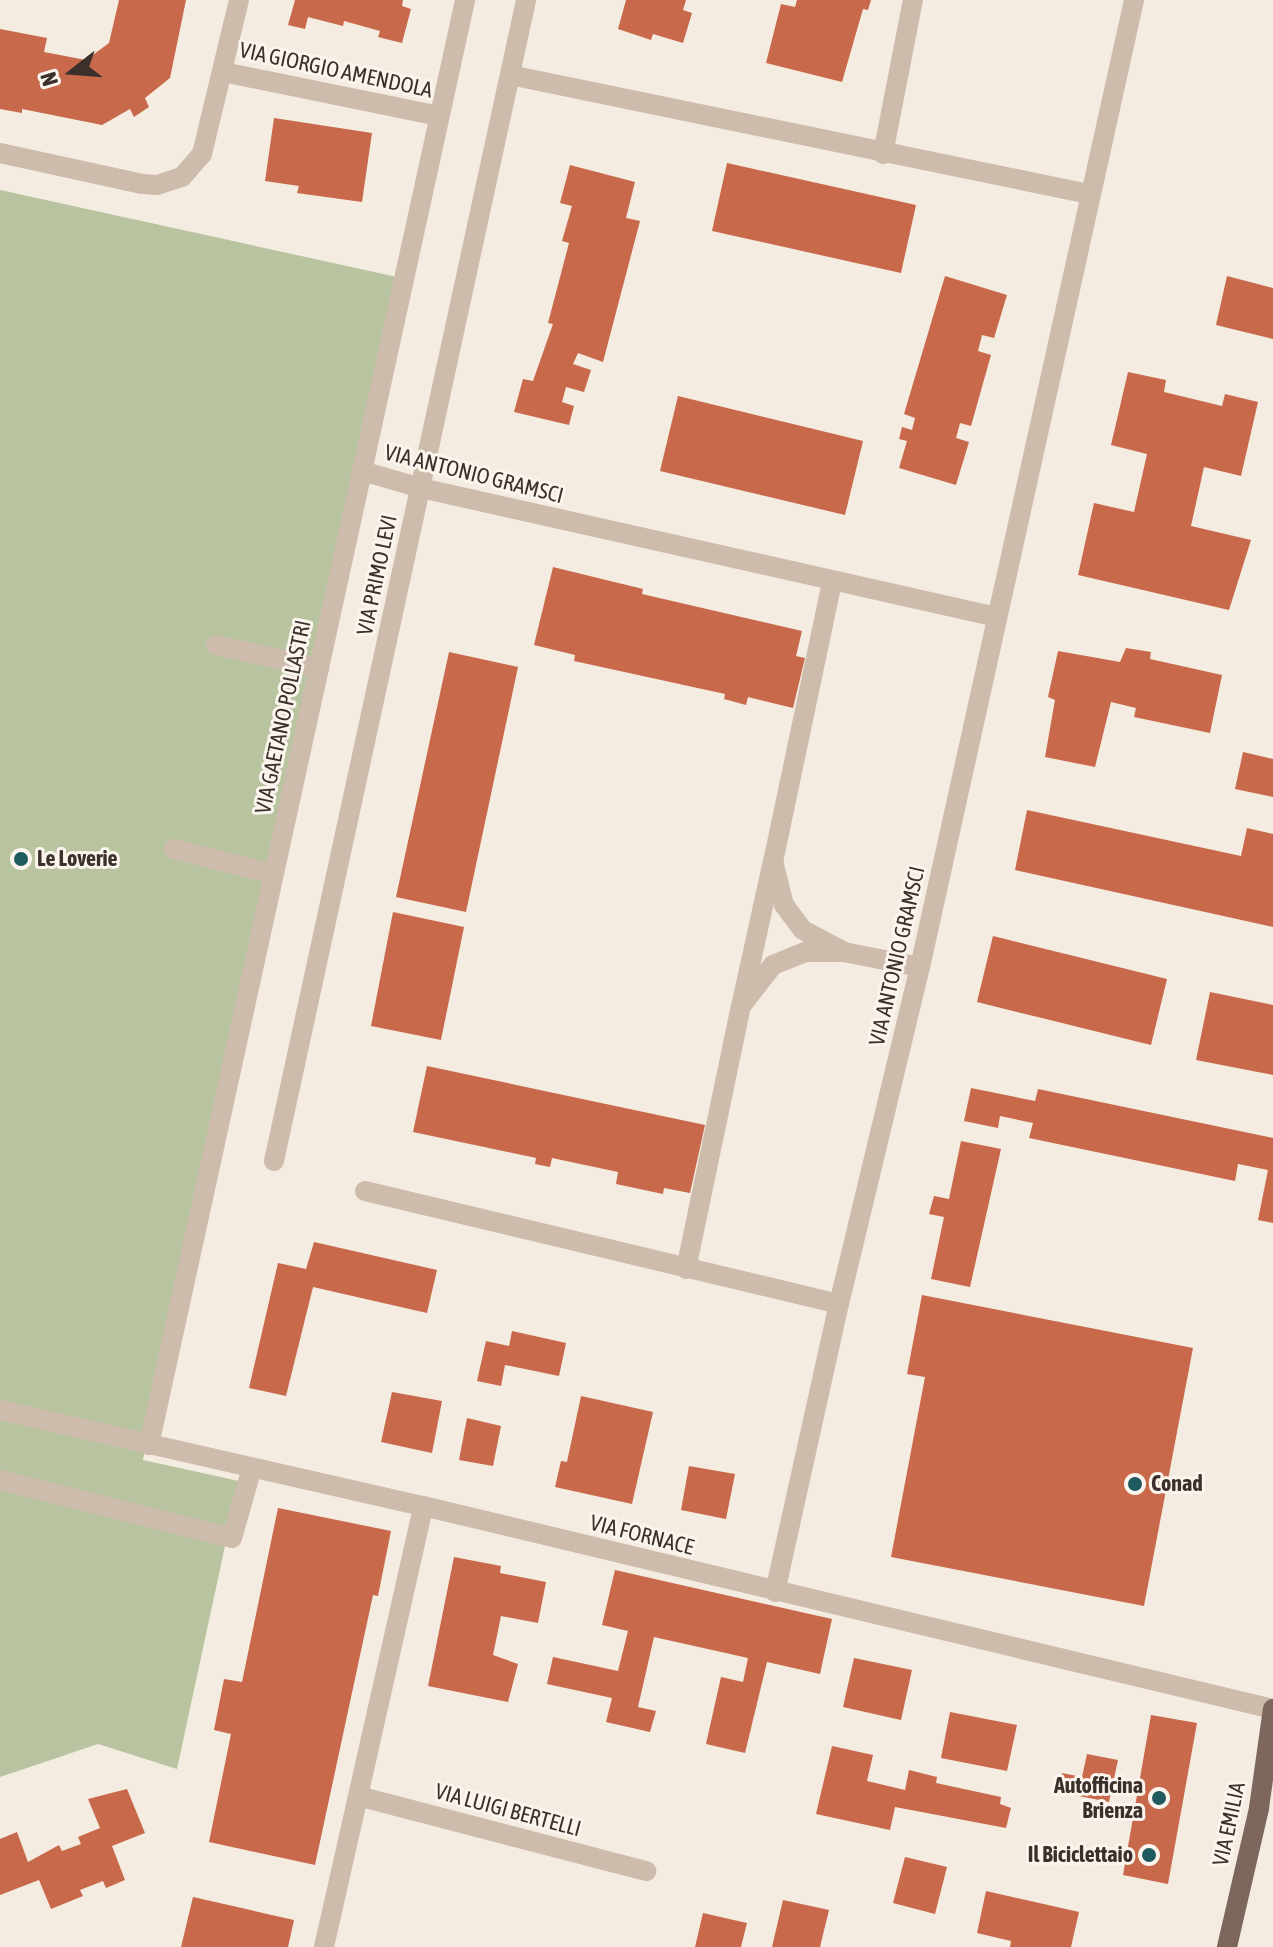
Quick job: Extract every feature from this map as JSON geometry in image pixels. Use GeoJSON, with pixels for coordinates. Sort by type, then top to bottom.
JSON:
{"type":"FeatureCollection","features":[{"type":"Feature","properties":{"kind":"main road","name":"VIA EMILIA"},"geometry":{"type":"LineString","coordinates":[[1227,1947],[1259,1808],[1273,1709]]}},
{"type":"Feature","properties":{"kind":"street","name":"VIA GIORGIO AMENDOLA"},"geometry":{"type":"LineString","coordinates":[[0,153],[142,184],[170,182],[194,168],[202,154],[239,0]]}},
{"type":"Feature","properties":{"kind":"street","name":"VIA GAETANO POLLASTRI"},"geometry":{"type":"LineString","coordinates":[[149,1445],[465,0]]}},
{"type":"Feature","properties":{"kind":"street","name":"VIA PRIMO LEVI"},"geometry":{"type":"LineString","coordinates":[[274,1161],[526,0]]}},
{"type":"Feature","properties":{"kind":"street"},"geometry":{"type":"LineString","coordinates":[[883,154],[913,0]]}},
{"type":"Feature","properties":{"kind":"street","name":"VIA ANTONIO GRAMSCI"},"geometry":{"type":"LineString","coordinates":[[775,1592],[839,1304],[920,967],[1134,0]]}},
{"type":"Feature","properties":{"kind":"street","name":"VIA GIORGIO AMENDOLA"},"geometry":{"type":"LineString","coordinates":[[223,72],[439,116]]}},
{"type":"Feature","properties":{"kind":"street"},"geometry":{"type":"LineString","coordinates":[[510,75],[1089,194]]}},
{"type":"Feature","properties":{"kind":"street","name":"VIA ANTONIO GRAMSCI"},"geometry":{"type":"LineString","coordinates":[[362,471],[421,488],[997,617]]}},
{"type":"Feature","properties":{"kind":"street"},"geometry":{"type":"LineString","coordinates":[[686,1269],[832,582]]}},
{"type":"Feature","properties":{"kind":"street"},"geometry":{"type":"LineString","coordinates":[[216,645],[319,668]]}},
{"type":"Feature","properties":{"kind":"street"},"geometry":{"type":"LineString","coordinates":[[174,849],[273,874]]}},
{"type":"Feature","properties":{"kind":"street"},"geometry":{"type":"LineString","coordinates":[[773,861],[784,905],[803,930],[844,952]]}},
{"type":"Feature","properties":{"kind":"street"},"geometry":{"type":"LineString","coordinates":[[741,1006],[773,965],[805,952],[844,952],[920,967]]}},
{"type":"Feature","properties":{"kind":"street"},"geometry":{"type":"LineString","coordinates":[[365,1191],[839,1304]]}},
{"type":"Feature","properties":{"kind":"street","name":"VIA FORNACE"},"geometry":{"type":"LineString","coordinates":[[0,1410],[423,1506],[1273,1709]]}},
{"type":"Feature","properties":{"kind":"street"},"geometry":{"type":"LineString","coordinates":[[0,1480],[232,1538],[252,1468]]}},
{"type":"Feature","properties":{"kind":"street"},"geometry":{"type":"LineString","coordinates":[[324,1947],[423,1506]]}},
{"type":"Feature","properties":{"kind":"street","name":"VIA LUIGI BERTELLI"},"geometry":{"type":"LineString","coordinates":[[358,1796],[646,1871]]}},
{"type":"Feature","properties":{"kind":"green space"},"geometry":{"type":"Polygon","coordinates":[[[0,190],[406,279],[143,1460],[239,1481],[177,1769],[98,1744],[0,1777],[0,190]]]}},
{"type":"Feature","properties":{"kind":"building"},"geometry":{"type":"Polygon","coordinates":[[[119,0],[186,0],[170,78],[145,98],[149,107],[134,117],[130,109],[102,125],[22,109],[22,113],[0,109],[0,29],[47,38],[44,52],[86,60],[109,43],[119,0]]]}},
{"type":"Feature","properties":{"kind":"building"},"geometry":{"type":"Polygon","coordinates":[[[295,0],[403,0],[402,6],[411,9],[402,43],[378,37],[380,31],[344,21],[343,26],[308,17],[305,29],[288,25],[295,0]]]}},
{"type":"Feature","properties":{"kind":"building"},"geometry":{"type":"Polygon","coordinates":[[[626,0],[686,0],[683,10],[692,13],[683,43],[653,34],[651,40],[618,29],[626,0]]]}},
{"type":"Feature","properties":{"kind":"building"},"geometry":{"type":"Polygon","coordinates":[[[797,0],[871,0],[868,10],[863,9],[842,82],[766,63],[781,4],[795,7],[797,0]]]}},
{"type":"Feature","properties":{"kind":"building"},"geometry":{"type":"Polygon","coordinates":[[[274,118],[372,133],[362,202],[297,193],[299,186],[265,181],[274,118]]]}},
{"type":"Feature","properties":{"kind":"building"},"geometry":{"type":"Polygon","coordinates":[[[727,163],[916,205],[901,273],[712,231],[727,163]]]}},
{"type":"Feature","properties":{"kind":"building"},"geometry":{"type":"Polygon","coordinates":[[[570,165],[635,182],[626,218],[640,221],[603,362],[578,353],[573,364],[591,370],[584,392],[566,387],[562,402],[574,406],[569,425],[514,412],[523,379],[533,381],[553,324],[548,323],[569,243],[562,241],[572,206],[560,203],[570,165]]]}},
{"type":"Feature","properties":{"kind":"building"},"geometry":{"type":"Polygon","coordinates":[[[945,276],[1007,295],[994,338],[982,335],[978,351],[991,355],[971,426],[960,423],[956,438],[969,442],[956,485],[899,468],[907,441],[899,439],[902,427],[912,430],[915,418],[904,414],[945,276]]]}},
{"type":"Feature","properties":{"kind":"building"},"geometry":{"type":"Polygon","coordinates":[[[1227,276],[1273,288],[1273,339],[1216,325],[1227,276]]]}},
{"type":"Feature","properties":{"kind":"building"},"geometry":{"type":"Polygon","coordinates":[[[1128,372],[1166,380],[1164,392],[1222,406],[1225,394],[1258,402],[1241,476],[1204,467],[1191,526],[1251,540],[1229,610],[1078,575],[1094,503],[1134,512],[1147,454],[1111,445],[1128,372]]]}},
{"type":"Feature","properties":{"kind":"building"},"geometry":{"type":"Polygon","coordinates":[[[678,396],[863,441],[845,515],[660,471],[678,396]]]}},
{"type":"Feature","properties":{"kind":"building"},"geometry":{"type":"Polygon","coordinates":[[[553,567],[643,589],[642,594],[802,631],[796,656],[805,658],[793,708],[748,697],[746,705],[724,699],[725,694],[574,661],[575,655],[534,645],[553,567]]]}},
{"type":"Feature","properties":{"kind":"building"},"geometry":{"type":"Polygon","coordinates":[[[1126,648],[1151,652],[1150,659],[1222,675],[1210,733],[1134,717],[1136,708],[1111,702],[1095,767],[1045,757],[1055,700],[1048,697],[1058,651],[1120,662],[1126,648]]]}},
{"type":"Feature","properties":{"kind":"building"},"geometry":{"type":"Polygon","coordinates":[[[449,652],[518,667],[466,912],[396,897],[449,652]]]}},
{"type":"Feature","properties":{"kind":"building"},"geometry":{"type":"Polygon","coordinates":[[[1243,752],[1273,759],[1273,797],[1235,789],[1243,752]]]}},
{"type":"Feature","properties":{"kind":"building"},"geometry":{"type":"Polygon","coordinates":[[[1027,810],[1241,856],[1247,828],[1273,834],[1273,927],[1015,870],[1027,810]]]}},
{"type":"Feature","properties":{"kind":"building"},"geometry":{"type":"Polygon","coordinates":[[[393,912],[464,927],[441,1040],[371,1026],[393,912]]]}},
{"type":"Feature","properties":{"kind":"building"},"geometry":{"type":"Polygon","coordinates":[[[993,936],[1167,979],[1151,1045],[977,1002],[993,936]]]}},
{"type":"Feature","properties":{"kind":"building"},"geometry":{"type":"Polygon","coordinates":[[[1210,992],[1273,1005],[1273,1075],[1196,1060],[1210,992]]]}},
{"type":"Feature","properties":{"kind":"building"},"geometry":{"type":"Polygon","coordinates":[[[427,1066],[705,1125],[690,1193],[664,1188],[663,1194],[616,1184],[618,1172],[552,1158],[550,1167],[535,1164],[536,1158],[413,1132],[427,1066]]]}},
{"type":"Feature","properties":{"kind":"building"},"geometry":{"type":"Polygon","coordinates":[[[971,1088],[1035,1101],[1038,1089],[1273,1138],[1273,1223],[1258,1220],[1268,1170],[1238,1164],[1235,1181],[1029,1138],[1033,1123],[1000,1116],[998,1128],[964,1121],[971,1088]]]}},
{"type":"Feature","properties":{"kind":"building"},"geometry":{"type":"Polygon","coordinates":[[[961,1141],[1001,1149],[970,1287],[931,1279],[944,1217],[929,1214],[934,1196],[949,1199],[961,1141]]]}},
{"type":"Feature","properties":{"kind":"building"},"geometry":{"type":"Polygon","coordinates":[[[314,1242],[437,1270],[427,1313],[313,1287],[286,1396],[249,1388],[278,1263],[306,1269],[314,1242]]]}},
{"type":"Feature","properties":{"kind":"building"},"geometry":{"type":"Polygon","coordinates":[[[922,1295],[1193,1348],[1144,1606],[891,1557],[925,1377],[907,1374],[922,1295]]]}},
{"type":"Feature","properties":{"kind":"building"},"geometry":{"type":"Polygon","coordinates":[[[512,1331],[566,1343],[559,1376],[505,1365],[501,1386],[477,1381],[486,1341],[509,1346],[512,1331]]]}},
{"type":"Feature","properties":{"kind":"building"},"geometry":{"type":"Polygon","coordinates":[[[392,1392],[442,1401],[432,1453],[381,1442],[392,1392]]]}},
{"type":"Feature","properties":{"kind":"building"},"geometry":{"type":"Polygon","coordinates":[[[581,1396],[653,1412],[632,1504],[555,1487],[561,1461],[567,1462],[581,1396]]]}},
{"type":"Feature","properties":{"kind":"building"},"geometry":{"type":"Polygon","coordinates":[[[467,1418],[501,1426],[493,1466],[459,1460],[467,1418]]]}},
{"type":"Feature","properties":{"kind":"building"},"geometry":{"type":"Polygon","coordinates":[[[689,1466],[735,1474],[726,1519],[681,1510],[689,1466]]]}},
{"type":"Feature","properties":{"kind":"building"},"geometry":{"type":"Polygon","coordinates":[[[278,1508],[391,1531],[378,1596],[373,1595],[315,1865],[209,1842],[231,1734],[214,1730],[224,1679],[242,1682],[278,1508]]]}},
{"type":"Feature","properties":{"kind":"building"},"geometry":{"type":"Polygon","coordinates":[[[454,1557],[501,1566],[500,1573],[546,1582],[538,1623],[501,1616],[493,1655],[518,1664],[508,1702],[428,1686],[454,1557]]]}},
{"type":"Feature","properties":{"kind":"building"},"geometry":{"type":"Polygon","coordinates":[[[615,1570],[832,1619],[820,1674],[767,1662],[745,1753],[706,1744],[721,1677],[743,1682],[748,1658],[654,1637],[638,1707],[656,1711],[650,1732],[606,1722],[612,1698],[547,1684],[553,1657],[618,1671],[628,1631],[602,1625],[615,1570]]]}},
{"type":"Feature","properties":{"kind":"building"},"geometry":{"type":"Polygon","coordinates":[[[854,1658],[912,1670],[901,1720],[843,1707],[854,1658]]]}},
{"type":"Feature","properties":{"kind":"building"},"geometry":{"type":"Polygon","coordinates":[[[950,1712],[1017,1725],[1007,1771],[941,1758],[950,1712]]]}},
{"type":"Feature","properties":{"kind":"building"},"geometry":{"type":"Polygon","coordinates":[[[1151,1715],[1197,1723],[1168,1884],[1123,1875],[1151,1715]]]}},
{"type":"Feature","properties":{"kind":"building"},"geometry":{"type":"Polygon","coordinates":[[[832,1746],[873,1755],[867,1781],[905,1790],[909,1770],[937,1777],[936,1783],[1001,1797],[1000,1804],[1011,1808],[1006,1828],[895,1807],[890,1830],[816,1814],[832,1746]]]}},
{"type":"Feature","properties":{"kind":"building"},"geometry":{"type":"Polygon","coordinates":[[[1087,1754],[1118,1760],[1109,1802],[1059,1792],[1062,1773],[1082,1777],[1087,1754]]]}},
{"type":"Feature","properties":{"kind":"building"},"geometry":{"type":"Polygon","coordinates":[[[127,1789],[145,1833],[112,1846],[125,1880],[106,1888],[103,1881],[80,1890],[83,1896],[51,1909],[39,1880],[0,1895],[0,1839],[17,1832],[28,1862],[59,1845],[62,1851],[81,1844],[78,1837],[100,1828],[88,1799],[127,1789]]]}},
{"type":"Feature","properties":{"kind":"building"},"geometry":{"type":"Polygon","coordinates":[[[905,1857],[947,1867],[935,1914],[893,1903],[905,1857]]]}},
{"type":"Feature","properties":{"kind":"building"},"geometry":{"type":"Polygon","coordinates":[[[986,1891],[1079,1912],[1071,1947],[1010,1947],[1011,1941],[977,1933],[986,1891]]]}},
{"type":"Feature","properties":{"kind":"building"},"geometry":{"type":"Polygon","coordinates":[[[193,1897],[294,1920],[288,1947],[181,1947],[193,1897]]]}},
{"type":"Feature","properties":{"kind":"building"},"geometry":{"type":"Polygon","coordinates":[[[783,1900],[829,1910],[820,1947],[772,1947],[783,1900]]]}},
{"type":"Feature","properties":{"kind":"building"},"geometry":{"type":"Polygon","coordinates":[[[703,1913],[747,1923],[741,1947],[695,1947],[703,1913]]]}},
{"type":"Feature","properties":{"kind":"place","name":"Le Loverie"},"geometry":{"type":"Point","coordinates":[21,859]}},
{"type":"Feature","properties":{"kind":"place","name":"Conad"},"geometry":{"type":"Point","coordinates":[1135,1484]}},
{"type":"Feature","properties":{"kind":"place","name":"Autofficina Brienza"},"geometry":{"type":"Point","coordinates":[1159,1798]}},
{"type":"Feature","properties":{"kind":"place","name":"Il Biciclettaio"},"geometry":{"type":"Point","coordinates":[1149,1855]}}]}
